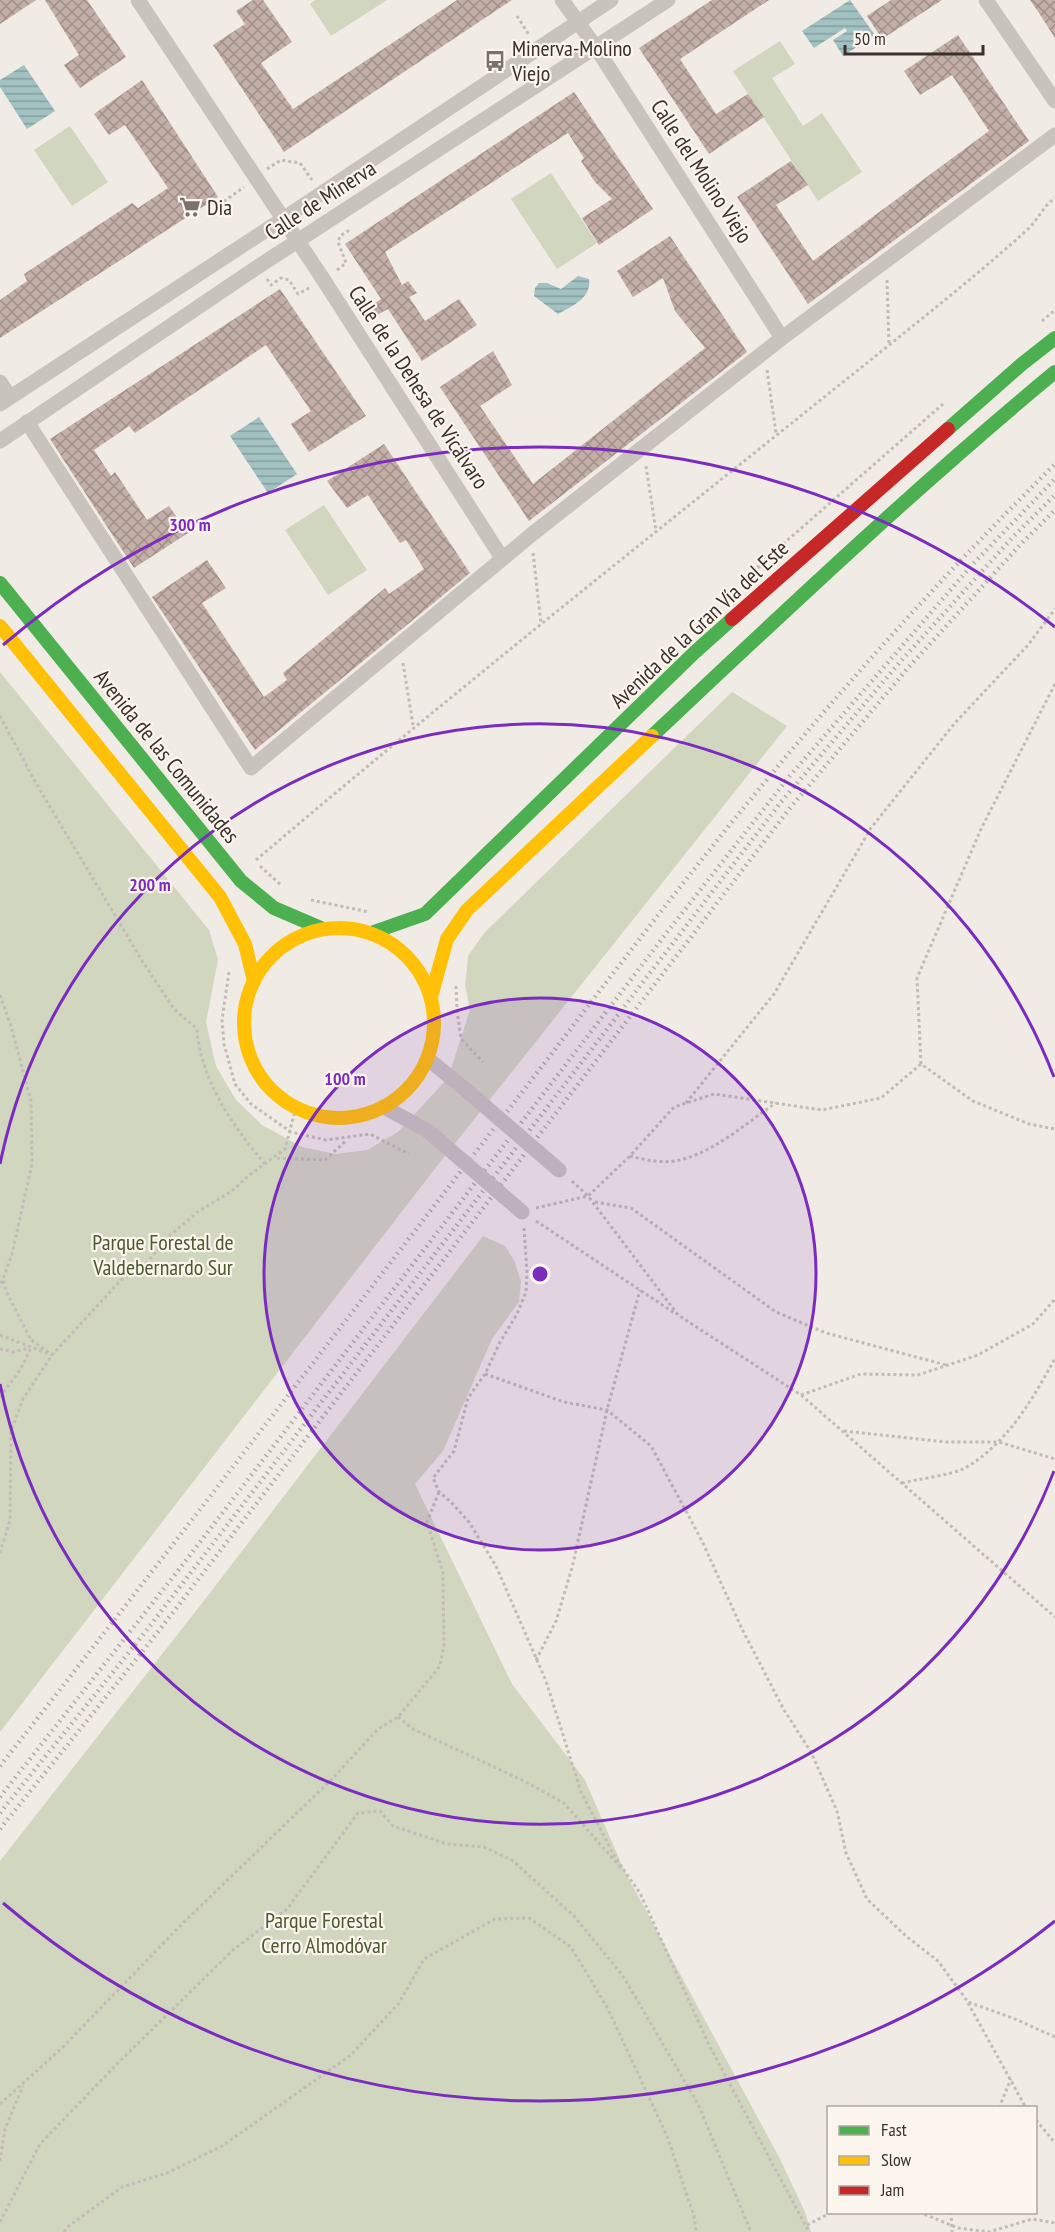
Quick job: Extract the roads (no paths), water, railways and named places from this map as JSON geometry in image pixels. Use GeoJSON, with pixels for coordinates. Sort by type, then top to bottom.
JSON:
{"type":"FeatureCollection","features":[{"type":"Feature","properties":{"kind":"street"},"geometry":{"type":"LineString","coordinates":[[138,0],[283,219]]}},
{"type":"Feature","properties":{"kind":"street","name":"Calle del Molino Viejo"},"geometry":{"type":"LineString","coordinates":[[562,0],[595,46],[782,338]]}},
{"type":"Feature","properties":{"kind":"street","name":"Calle de Minerva"},"geometry":{"type":"LineString","coordinates":[[5,401],[611,0]]}},
{"type":"Feature","properties":{"kind":"street","name":"Calle de Minerva"},"geometry":{"type":"LineString","coordinates":[[0,441],[298,241],[668,0]]}},
{"type":"Feature","properties":{"kind":"street"},"geometry":{"type":"LineString","coordinates":[[986,0],[1055,101]]}},
{"type":"Feature","properties":{"kind":"street"},"geometry":{"type":"LineString","coordinates":[[27,422],[251,768],[531,535],[782,338],[1055,135]]}},
{"type":"Feature","properties":{"kind":"street","name":"Calle de la Dehesa de Vicálvaro"},"geometry":{"type":"LineString","coordinates":[[283,219],[502,558]]}},
{"type":"Feature","properties":{"kind":"street","name":"Avenida de la Gran Vía del Este"},"geometry":{"type":"LineString","coordinates":[[371,933],[425,914],[694,652],[1013,372],[1055,338]]}},
{"type":"Feature","properties":{"kind":"street"},"geometry":{"type":"LineString","coordinates":[[431,997],[447,939],[467,910],[838,561],[1055,372]]}},
{"type":"Feature","properties":{"kind":"street"},"geometry":{"type":"LineString","coordinates":[[0,382],[5,401]]}},
{"type":"Feature","properties":{"kind":"street","name":"Avenida de las Comunidades"},"geometry":{"type":"LineString","coordinates":[[0,583],[241,881],[274,908],[322,929]]}},
{"type":"Feature","properties":{"kind":"street"},"geometry":{"type":"LineString","coordinates":[[0,626],[220,897],[245,945],[254,981]]}},
{"type":"Feature","properties":{"kind":"street"},"geometry":{"type":"LineString","coordinates":[[347,928],[371,933],[389,941],[405,954],[423,977],[435,1015],[434,1034],[428,1059],[410,1086],[384,1107],[367,1114],[349,1117],[313,1114],[280,1097],[256,1069],[245,1034],[244,1016],[247,998],[266,962],[282,946],[301,935],[322,929],[347,928]]}},
{"type":"Feature","properties":{"kind":"street"},"geometry":{"type":"LineString","coordinates":[[428,1059],[559,1170]]}},
{"type":"Feature","properties":{"kind":"street"},"geometry":{"type":"LineString","coordinates":[[384,1107],[428,1131],[522,1212]]}},
{"type":"Feature","properties":{"kind":"water"},"geometry":{"type":"Polygon","coordinates":[[[850,0],[875,35],[843,56],[833,40],[847,31],[845,28],[814,48],[802,31],[850,0]]]}},
{"type":"Feature","properties":{"kind":"water"},"geometry":{"type":"Polygon","coordinates":[[[24,65],[55,111],[27,129],[0,87],[0,80],[24,65]]]}},
{"type":"Feature","properties":{"kind":"water"},"geometry":{"type":"Polygon","coordinates":[[[578,276],[589,279],[587,291],[580,301],[558,314],[534,296],[535,288],[539,283],[547,283],[561,289],[578,276]]]}},
{"type":"Feature","properties":{"kind":"water"},"geometry":{"type":"Polygon","coordinates":[[[259,417],[297,474],[268,493],[230,436],[259,417]]]}},
{"type":"Feature","properties":{"kind":"railway"},"geometry":{"type":"LineString","coordinates":[[0,1766],[729,826],[903,622],[1055,464]]}},
{"type":"Feature","properties":{"kind":"railway"},"geometry":{"type":"LineString","coordinates":[[0,1797],[184,1563],[788,778],[972,565],[1055,479]]}},
{"type":"Feature","properties":{"kind":"railway"},"geometry":{"type":"LineString","coordinates":[[0,1813],[146,1631],[781,802],[900,662],[1012,538],[1055,495]]}},
{"type":"Feature","properties":{"kind":"railway"},"geometry":{"type":"LineString","coordinates":[[0,1829],[154,1637],[790,808],[908,668],[1055,510]]}},
{"type":"Feature","properties":{"kind":"place","name":"Minerva-Molino Viejo"},"geometry":{"type":"Point","coordinates":[495,61]}},
{"type":"Feature","properties":{"kind":"place","name":"Dia"},"geometry":{"type":"Point","coordinates":[190,207]}},
{"type":"Feature","properties":{"kind":"park label","name":"Parque Forestal de Valdebernardo Sur"},"geometry":{"type":"Point","coordinates":[163,1254]}},
{"type":"Feature","properties":{"kind":"park label","name":"Parque Forestal Cerro Almodóvar"},"geometry":{"type":"Point","coordinates":[324,1932]}}]}
